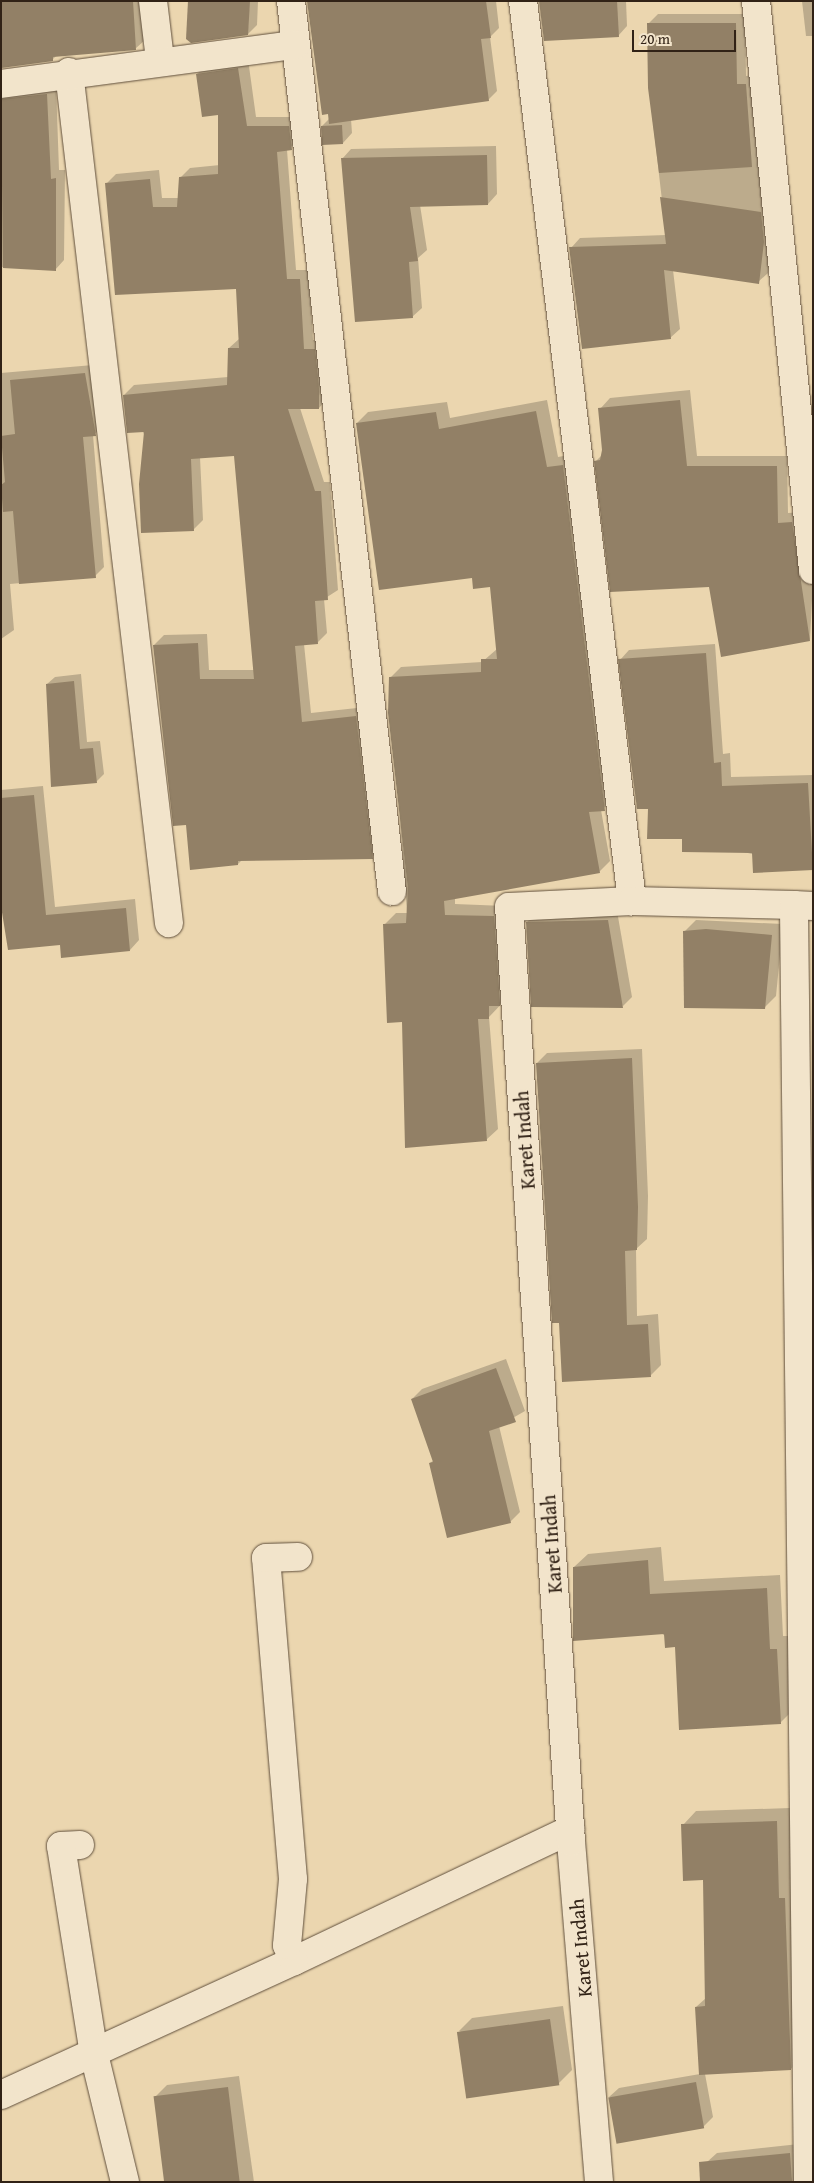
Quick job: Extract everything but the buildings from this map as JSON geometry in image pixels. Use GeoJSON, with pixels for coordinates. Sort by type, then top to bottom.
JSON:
{"type":"FeatureCollection","features":[{"type":"Feature","properties":{"kind":"street"},"geometry":{"type":"LineString","coordinates":[[152,1],[160,60]]}},
{"type":"Feature","properties":{"kind":"street"},"geometry":{"type":"LineString","coordinates":[[291,1],[392,891]]}},
{"type":"Feature","properties":{"kind":"street"},"geometry":{"type":"LineString","coordinates":[[524,1],[632,901],[803,905],[808,2182]]}},
{"type":"Feature","properties":{"kind":"street"},"geometry":{"type":"LineString","coordinates":[[756,1],[813,570]]}},
{"type":"Feature","properties":{"kind":"street"},"geometry":{"type":"LineString","coordinates":[[1,84],[69,72],[295,45]]}},
{"type":"Feature","properties":{"kind":"street"},"geometry":{"type":"LineString","coordinates":[[69,72],[169,923]]}},
{"type":"Feature","properties":{"kind":"street","name":"Karet Indah"},"geometry":{"type":"LineString","coordinates":[[599,2182],[570,1830],[509,907],[632,901]]}},
{"type":"Feature","properties":{"kind":"street"},"geometry":{"type":"LineString","coordinates":[[294,1961],[287,1945],[293,1879],[266,1558],[298,1557]]}},
{"type":"Feature","properties":{"kind":"street"},"geometry":{"type":"LineString","coordinates":[[1,2095],[294,1961],[570,1830]]}},
{"type":"Feature","properties":{"kind":"street"},"geometry":{"type":"LineString","coordinates":[[80,1845],[61,1846],[94,2054],[125,2182]]}}]}
